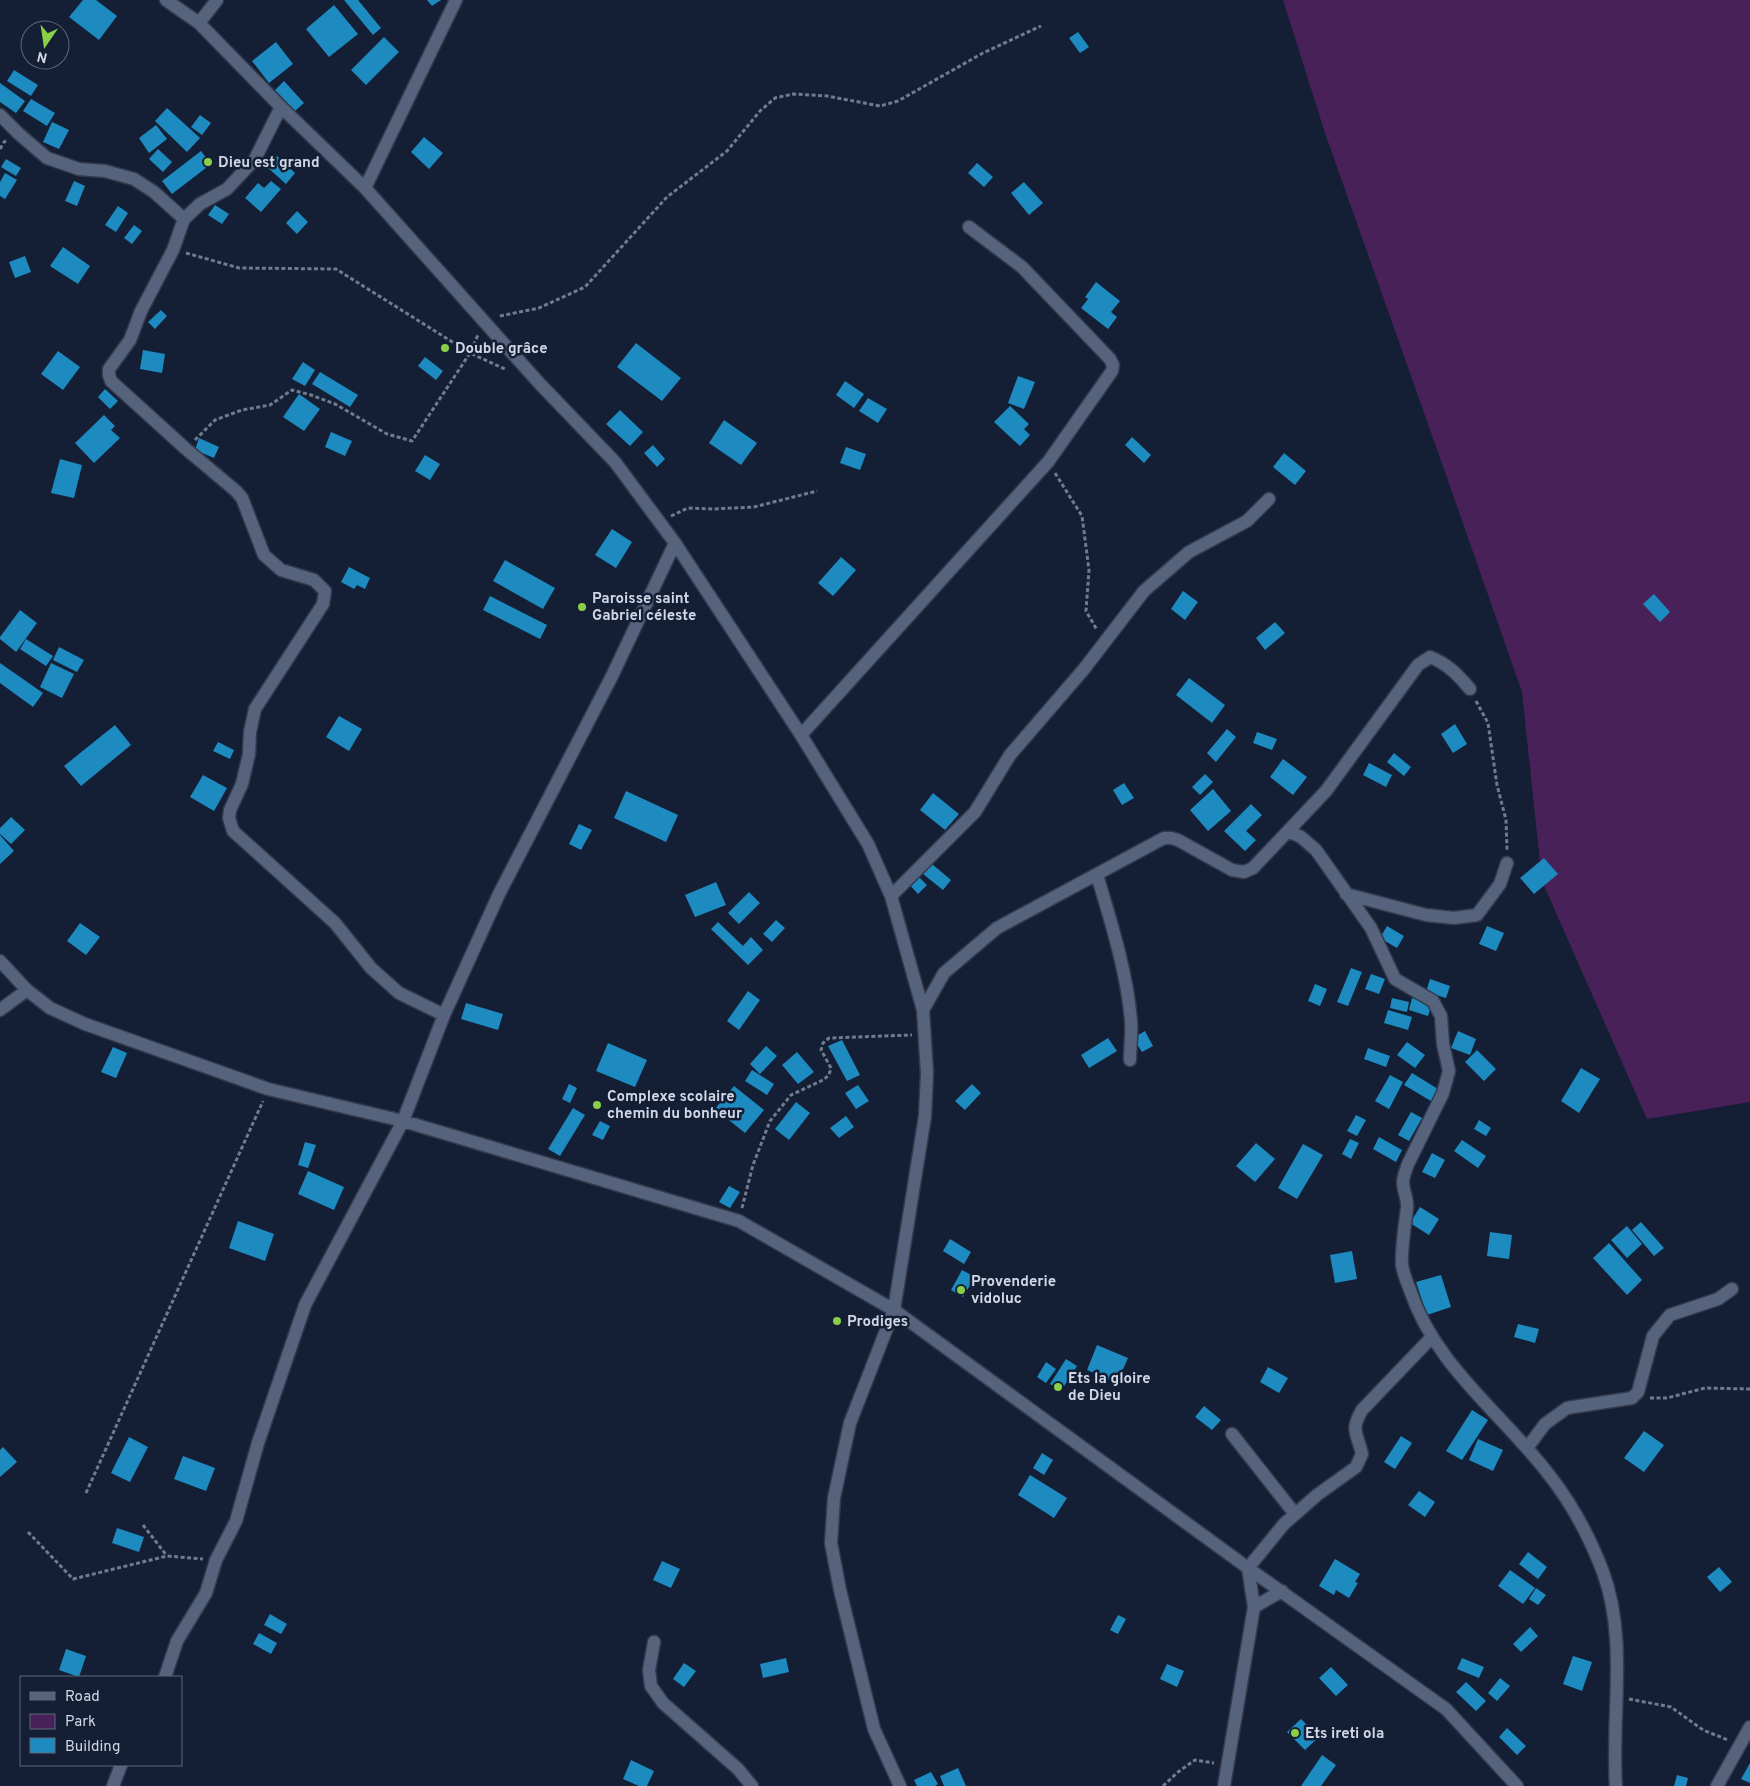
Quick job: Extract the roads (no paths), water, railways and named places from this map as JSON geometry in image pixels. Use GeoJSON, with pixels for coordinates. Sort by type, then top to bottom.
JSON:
{"type":"FeatureCollection","features":[{"type":"Feature","properties":{"kind":"street"},"geometry":{"type":"LineString","coordinates":[[166,0],[199,23],[281,107],[365,188],[483,322],[615,462],[675,542],[801,735],[868,844],[891,896],[923,1010],[927,1073],[925,1116],[894,1310],[850,1423],[834,1498],[831,1543],[840,1590],[874,1729],[900,1786]]}},
{"type":"Feature","properties":{"kind":"street"},"geometry":{"type":"LineString","coordinates":[[199,23],[217,0]]}},
{"type":"Feature","properties":{"kind":"street"},"geometry":{"type":"LineString","coordinates":[[365,188],[456,0]]}},
{"type":"Feature","properties":{"kind":"street"},"geometry":{"type":"LineString","coordinates":[[281,107],[255,159],[228,188],[200,204],[184,219],[173,250],[141,311],[130,340],[109,369],[108,375],[112,381],[186,449],[236,491],[242,498],[264,555],[281,570],[314,580],[325,591],[323,604],[255,708],[244,777],[230,810],[229,818],[233,831],[335,923],[372,968],[399,993],[444,1014]]}},
{"type":"Feature","properties":{"kind":"street"},"geometry":{"type":"LineString","coordinates":[[0,114],[19,134],[47,158],[79,169],[105,171],[134,179],[154,192],[184,219]]}},
{"type":"Feature","properties":{"kind":"street"},"geometry":{"type":"LineString","coordinates":[[801,735],[1048,462],[1112,371],[1113,365],[1110,358],[1022,267],[969,227]]}},
{"type":"Feature","properties":{"kind":"street"},"geometry":{"type":"LineString","coordinates":[[891,896],[975,812],[1010,756],[1084,669],[1144,590],[1189,552],[1247,521],[1270,499]]}},
{"type":"Feature","properties":{"kind":"street"},"geometry":{"type":"LineString","coordinates":[[165,1676],[176,1641],[206,1593],[216,1560],[236,1521],[258,1443],[305,1305],[403,1121],[444,1014],[499,894],[612,676],[675,542]]}},
{"type":"Feature","properties":{"kind":"street"},"geometry":{"type":"LineString","coordinates":[[923,1010],[944,973],[997,928],[1164,838],[1171,838],[1232,870],[1244,872],[1253,868],[1326,791],[1418,665],[1430,657],[1454,670],[1470,690]]}},
{"type":"Feature","properties":{"kind":"street"},"geometry":{"type":"LineString","coordinates":[[1288,831],[1301,837],[1316,850],[1371,928],[1395,979],[1433,1001],[1441,1016],[1443,1044],[1448,1071],[1443,1093],[1408,1164],[1403,1183],[1408,1201],[1402,1265],[1416,1307],[1431,1338],[1483,1402],[1551,1476],[1576,1515],[1603,1573],[1610,1597],[1616,1637],[1616,1786]]}},
{"type":"Feature","properties":{"kind":"street"},"geometry":{"type":"LineString","coordinates":[[1346,894],[1426,915],[1454,918],[1477,915],[1500,884],[1507,863]]}},
{"type":"Feature","properties":{"kind":"street"},"geometry":{"type":"LineString","coordinates":[[1097,875],[1114,933],[1124,978],[1131,1022],[1130,1060]]}},
{"type":"Feature","properties":{"kind":"street"},"geometry":{"type":"LineString","coordinates":[[0,961],[27,990],[50,1008],[85,1024],[268,1089],[403,1121],[739,1221],[894,1310],[1248,1568],[1446,1709],[1517,1786]]}},
{"type":"Feature","properties":{"kind":"street"},"geometry":{"type":"LineString","coordinates":[[0,1010],[27,990]]}},
{"type":"Feature","properties":{"kind":"street"},"geometry":{"type":"LineString","coordinates":[[1527,1448],[1545,1424],[1567,1408],[1632,1398],[1638,1392],[1653,1336],[1670,1316],[1718,1299],[1732,1289]]}},
{"type":"Feature","properties":{"kind":"street"},"geometry":{"type":"LineString","coordinates":[[1224,1786],[1254,1607],[1248,1568],[1284,1524],[1317,1495],[1356,1467],[1362,1454],[1354,1422],[1362,1410],[1431,1338]]}},
{"type":"Feature","properties":{"kind":"street"},"geometry":{"type":"LineString","coordinates":[[1232,1434],[1295,1514]]}},
{"type":"Feature","properties":{"kind":"street"},"geometry":{"type":"LineString","coordinates":[[1254,1607],[1282,1591]]}},
{"type":"Feature","properties":{"kind":"street"},"geometry":{"type":"LineString","coordinates":[[654,1642],[649,1670],[651,1686],[663,1703],[738,1769],[752,1786]]}},
{"type":"Feature","properties":{"kind":"street"},"geometry":{"type":"LineString","coordinates":[[1717,1786],[1750,1727]]}},
{"type":"Feature","properties":{"kind":"street"},"geometry":{"type":"LineString","coordinates":[[113,1786],[121,1766]]}},
{"type":"Feature","properties":{"kind":"place","name":"Dieu est grand"},"geometry":{"type":"Point","coordinates":[208,162]}},
{"type":"Feature","properties":{"kind":"place","name":"Double grâce"},"geometry":{"type":"Point","coordinates":[445,348]}},
{"type":"Feature","properties":{"kind":"place","name":"Paroisse saint Gabriel céleste"},"geometry":{"type":"Point","coordinates":[582,607]}},
{"type":"Feature","properties":{"kind":"place","name":"Complexe scolaire chemin du bonheur"},"geometry":{"type":"Point","coordinates":[597,1105]}},
{"type":"Feature","properties":{"kind":"place","name":"Provenderie vidoluc"},"geometry":{"type":"Point","coordinates":[961,1290]}},
{"type":"Feature","properties":{"kind":"place","name":"Prodiges"},"geometry":{"type":"Point","coordinates":[837,1321]}},
{"type":"Feature","properties":{"kind":"place","name":"Ets la gloire de Dieu"},"geometry":{"type":"Point","coordinates":[1058,1387]}},
{"type":"Feature","properties":{"kind":"place","name":"Ets ireti ola"},"geometry":{"type":"Point","coordinates":[1295,1733]}}]}
